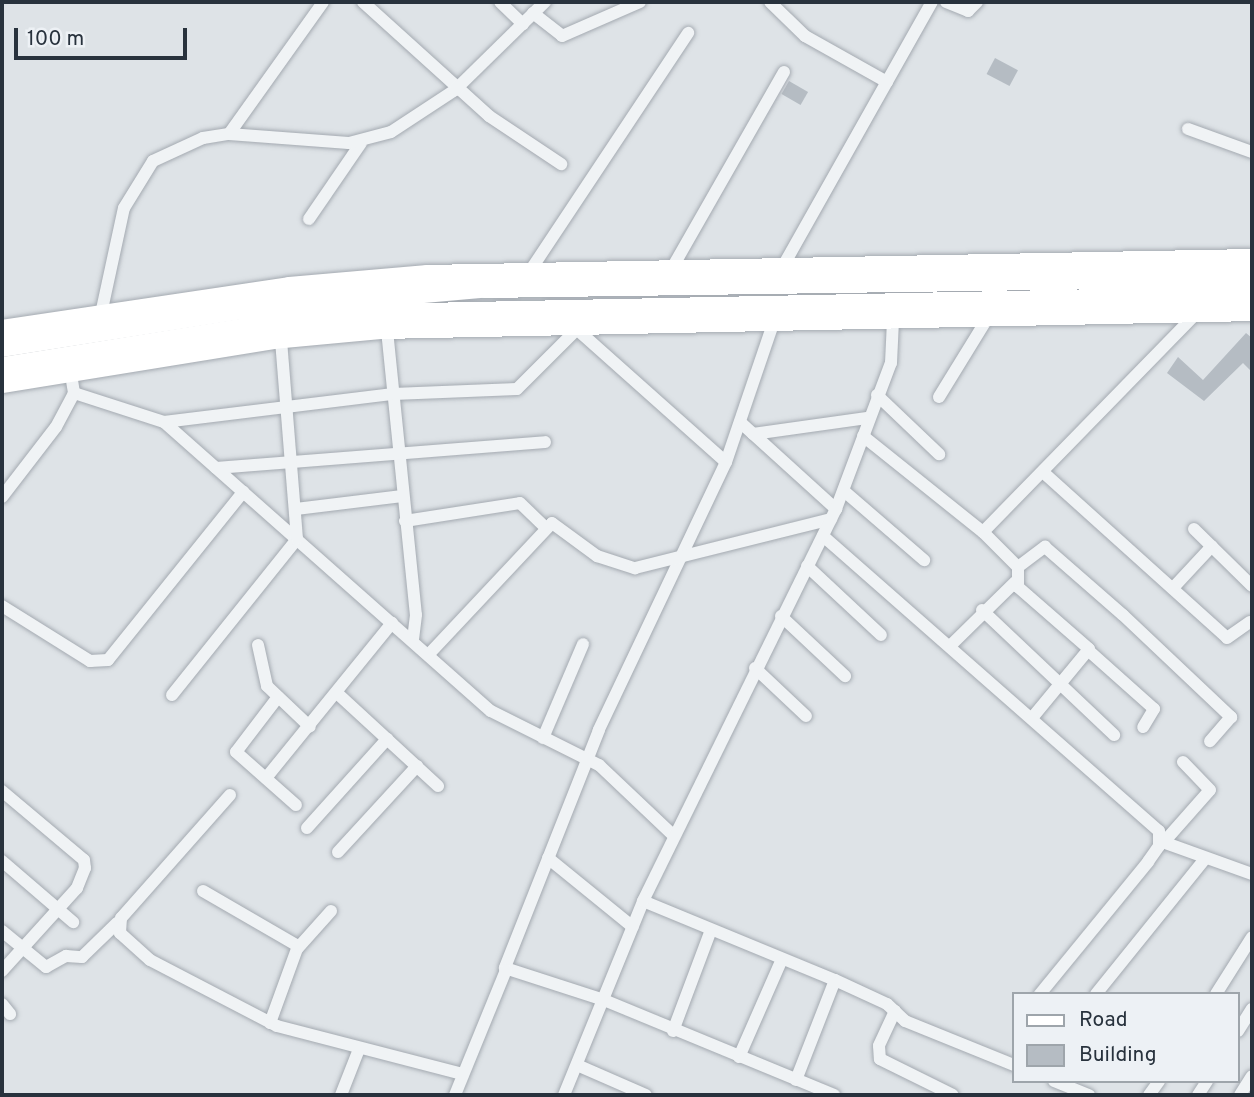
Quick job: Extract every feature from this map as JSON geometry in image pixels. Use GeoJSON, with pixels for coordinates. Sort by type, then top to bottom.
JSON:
{"type":"FeatureCollection","features":[{"type":"Feature","properties":{"kind":"highway"},"geometry":{"type":"LineString","coordinates":[[2,346],[241,308],[483,287],[1252,276]]}},
{"type":"Feature","properties":{"kind":"highway"},"geometry":{"type":"LineString","coordinates":[[2,367],[245,328],[374,314],[1252,296]]}},
{"type":"Feature","properties":{"kind":"main road"},"geometry":{"type":"LineString","coordinates":[[2,329],[352,280],[530,271],[1252,258]]}},
{"type":"Feature","properties":{"kind":"main road"},"geometry":{"type":"LineString","coordinates":[[2,384],[281,339],[387,330],[1252,312]]}},
{"type":"Feature","properties":{"kind":"street"},"geometry":{"type":"LineString","coordinates":[[229,134],[323,2]]}},
{"type":"Feature","properties":{"kind":"street"},"geometry":{"type":"LineString","coordinates":[[363,2],[504,127],[561,164]]}},
{"type":"Feature","properties":{"kind":"street"},"geometry":{"type":"LineString","coordinates":[[374,12],[383,2]]}},
{"type":"Feature","properties":{"kind":"street"},"geometry":{"type":"LineString","coordinates":[[500,2],[523,24]]}},
{"type":"Feature","properties":{"kind":"street"},"geometry":{"type":"LineString","coordinates":[[102,314],[121,219],[139,177],[177,149],[229,134],[361,142],[414,120],[458,88],[545,2]]}},
{"type":"Feature","properties":{"kind":"street"},"geometry":{"type":"LineString","coordinates":[[533,13],[562,36],[640,2]]}},
{"type":"Feature","properties":{"kind":"street"},"geometry":{"type":"LineString","coordinates":[[770,2],[805,36],[887,82]]}},
{"type":"Feature","properties":{"kind":"street"},"geometry":{"type":"LineString","coordinates":[[782,268],[932,2]]}},
{"type":"Feature","properties":{"kind":"street"},"geometry":{"type":"LineString","coordinates":[[946,2],[968,12],[977,2]]}},
{"type":"Feature","properties":{"kind":"street"},"geometry":{"type":"LineString","coordinates":[[530,271],[688,33]]}},
{"type":"Feature","properties":{"kind":"street"},"geometry":{"type":"LineString","coordinates":[[671,270],[784,72]]}},
{"type":"Feature","properties":{"kind":"street"},"geometry":{"type":"LineString","coordinates":[[1188,129],[1252,152]]}},
{"type":"Feature","properties":{"kind":"street"},"geometry":{"type":"LineString","coordinates":[[309,219],[361,142]]}},
{"type":"Feature","properties":{"kind":"street"},"geometry":{"type":"LineString","coordinates":[[983,532],[1044,473],[1195,315]]}},
{"type":"Feature","properties":{"kind":"street"},"geometry":{"type":"LineString","coordinates":[[939,397],[986,319]]}},
{"type":"Feature","properties":{"kind":"street"},"geometry":{"type":"LineString","coordinates":[[455,1095],[588,758],[726,462],[774,321]]}},
{"type":"Feature","properties":{"kind":"street"},"geometry":{"type":"LineString","coordinates":[[564,1095],[643,901],[844,491],[867,418],[891,363],[893,321]]}},
{"type":"Feature","properties":{"kind":"street"},"geometry":{"type":"LineString","coordinates":[[164,422],[393,394],[522,387],[573,326],[726,462]]}},
{"type":"Feature","properties":{"kind":"street"},"geometry":{"type":"LineString","coordinates":[[387,330],[414,641]]}},
{"type":"Feature","properties":{"kind":"street"},"geometry":{"type":"LineString","coordinates":[[172,695],[297,539],[281,339]]}},
{"type":"Feature","properties":{"kind":"street"},"geometry":{"type":"LineString","coordinates":[[2,497],[56,426],[74,393],[71,373]]}},
{"type":"Feature","properties":{"kind":"street"},"geometry":{"type":"LineString","coordinates":[[74,393],[164,422],[392,623],[430,653],[498,717],[588,758],[674,836]]}},
{"type":"Feature","properties":{"kind":"street"},"geometry":{"type":"LineString","coordinates":[[877,395],[939,454]]}},
{"type":"Feature","properties":{"kind":"street"},"geometry":{"type":"LineString","coordinates":[[753,434],[867,418]]}},
{"type":"Feature","properties":{"kind":"street"},"geometry":{"type":"LineString","coordinates":[[740,422],[833,514]]}},
{"type":"Feature","properties":{"kind":"street"},"geometry":{"type":"LineString","coordinates":[[863,436],[983,532],[1018,567]]}},
{"type":"Feature","properties":{"kind":"street"},"geometry":{"type":"LineString","coordinates":[[216,468],[397,450],[545,442]]}},
{"type":"Feature","properties":{"kind":"street"},"geometry":{"type":"LineString","coordinates":[[1044,473],[1227,638],[1250,622]]}},
{"type":"Feature","properties":{"kind":"street"},"geometry":{"type":"LineString","coordinates":[[844,491],[924,560]]}},
{"type":"Feature","properties":{"kind":"street"},"geometry":{"type":"LineString","coordinates":[[2,606],[90,661],[108,660],[243,492]]}},
{"type":"Feature","properties":{"kind":"street"},"geometry":{"type":"LineString","coordinates":[[296,509],[402,496]]}},
{"type":"Feature","properties":{"kind":"street"},"geometry":{"type":"LineString","coordinates":[[405,521],[520,503],[547,528]]}},
{"type":"Feature","properties":{"kind":"street"},"geometry":{"type":"LineString","coordinates":[[430,653],[547,528],[561,524],[597,556],[629,567],[681,558],[833,514]]}},
{"type":"Feature","properties":{"kind":"street"},"geometry":{"type":"LineString","coordinates":[[1194,529],[1252,586]]}},
{"type":"Feature","properties":{"kind":"street"},"geometry":{"type":"LineString","coordinates":[[823,536],[1153,824],[1162,841],[1252,874]]}},
{"type":"Feature","properties":{"kind":"street"},"geometry":{"type":"LineString","coordinates":[[1173,589],[1212,546]]}},
{"type":"Feature","properties":{"kind":"street"},"geometry":{"type":"LineString","coordinates":[[950,645],[982,610],[1015,582],[1018,567],[1045,547],[1123,615],[1231,717],[1210,741]]}},
{"type":"Feature","properties":{"kind":"street"},"geometry":{"type":"LineString","coordinates":[[807,566],[881,635]]}},
{"type":"Feature","properties":{"kind":"street"},"geometry":{"type":"LineString","coordinates":[[1015,582],[1154,709],[1143,727]]}},
{"type":"Feature","properties":{"kind":"street"},"geometry":{"type":"LineString","coordinates":[[982,610],[1114,735]]}},
{"type":"Feature","properties":{"kind":"street"},"geometry":{"type":"LineString","coordinates":[[781,616],[845,676]]}},
{"type":"Feature","properties":{"kind":"street"},"geometry":{"type":"LineString","coordinates":[[266,778],[338,694],[392,623]]}},
{"type":"Feature","properties":{"kind":"street"},"geometry":{"type":"LineString","coordinates":[[543,738],[583,644]]}},
{"type":"Feature","properties":{"kind":"street"},"geometry":{"type":"LineString","coordinates":[[258,645],[265,683],[310,727]]}},
{"type":"Feature","properties":{"kind":"street"},"geometry":{"type":"LineString","coordinates":[[1032,718],[1088,651]]}},
{"type":"Feature","properties":{"kind":"street"},"geometry":{"type":"LineString","coordinates":[[755,668],[806,716]]}},
{"type":"Feature","properties":{"kind":"street"},"geometry":{"type":"LineString","coordinates":[[338,694],[438,786]]}},
{"type":"Feature","properties":{"kind":"street"},"geometry":{"type":"LineString","coordinates":[[278,697],[236,749],[296,805]]}},
{"type":"Feature","properties":{"kind":"street"},"geometry":{"type":"LineString","coordinates":[[307,828],[387,739]]}},
{"type":"Feature","properties":{"kind":"street"},"geometry":{"type":"LineString","coordinates":[[1042,992],[1162,841],[1210,790],[1184,762]]}},
{"type":"Feature","properties":{"kind":"street"},"geometry":{"type":"LineString","coordinates":[[338,852],[416,766]]}},
{"type":"Feature","properties":{"kind":"street"},"geometry":{"type":"LineString","coordinates":[[2,791],[84,860],[83,878],[2,971]]}},
{"type":"Feature","properties":{"kind":"street"},"geometry":{"type":"LineString","coordinates":[[2,931],[46,967],[66,956],[82,957],[117,923],[230,795]]}},
{"type":"Feature","properties":{"kind":"street"},"geometry":{"type":"LineString","coordinates":[[548,858],[633,926]]}},
{"type":"Feature","properties":{"kind":"street"},"geometry":{"type":"LineString","coordinates":[[1098,992],[1205,859]]}},
{"type":"Feature","properties":{"kind":"street"},"geometry":{"type":"LineString","coordinates":[[2,861],[73,922]]}},
{"type":"Feature","properties":{"kind":"street"},"geometry":{"type":"LineString","coordinates":[[202,891],[298,946]]}},
{"type":"Feature","properties":{"kind":"street"},"geometry":{"type":"LineString","coordinates":[[643,901],[835,980],[895,1011],[905,1021],[1012,1064]]}},
{"type":"Feature","properties":{"kind":"street"},"geometry":{"type":"LineString","coordinates":[[270,1023],[298,946],[331,911]]}},
{"type":"Feature","properties":{"kind":"street"},"geometry":{"type":"LineString","coordinates":[[117,923],[120,933],[150,960],[270,1023],[359,1049],[463,1074]]}},
{"type":"Feature","properties":{"kind":"street"},"geometry":{"type":"LineString","coordinates":[[673,1031],[711,930]]}},
{"type":"Feature","properties":{"kind":"street"},"geometry":{"type":"LineString","coordinates":[[1217,992],[1252,937]]}},
{"type":"Feature","properties":{"kind":"street"},"geometry":{"type":"LineString","coordinates":[[738,1057],[782,959]]}},
{"type":"Feature","properties":{"kind":"street"},"geometry":{"type":"LineString","coordinates":[[506,970],[604,1000],[673,1031],[834,1095]]}},
{"type":"Feature","properties":{"kind":"street"},"geometry":{"type":"LineString","coordinates":[[796,1080],[835,980]]}},
{"type":"Feature","properties":{"kind":"street"},"geometry":{"type":"LineString","coordinates":[[1240,1028],[1252,1009]]}},
{"type":"Feature","properties":{"kind":"street"},"geometry":{"type":"LineString","coordinates":[[895,1011],[879,1046],[880,1059],[953,1095]]}},
{"type":"Feature","properties":{"kind":"street"},"geometry":{"type":"LineString","coordinates":[[341,1095],[359,1049]]}},
{"type":"Feature","properties":{"kind":"street"},"geometry":{"type":"LineString","coordinates":[[577,1065],[646,1095]]}},
{"type":"Feature","properties":{"kind":"street"},"geometry":{"type":"LineString","coordinates":[[1240,1095],[1252,1076]]}},
{"type":"Feature","properties":{"kind":"street"},"geometry":{"type":"LineString","coordinates":[[1059,1083],[1089,1095]]}},
{"type":"Feature","properties":{"kind":"building"},"geometry":{"type":"Polygon","coordinates":[[[995,58],[1018,70],[1010,86],[987,74],[995,58]]]}},
{"type":"Feature","properties":{"kind":"building"},"geometry":{"type":"Polygon","coordinates":[[[789,81],[808,92],[801,105],[782,94],[789,81]]]}},
{"type":"Feature","properties":{"kind":"building"},"geometry":{"type":"Polygon","coordinates":[[[1246,333],[1252,338],[1252,372],[1243,363],[1204,401],[1167,373],[1178,357],[1203,380],[1246,333]]]}}]}
